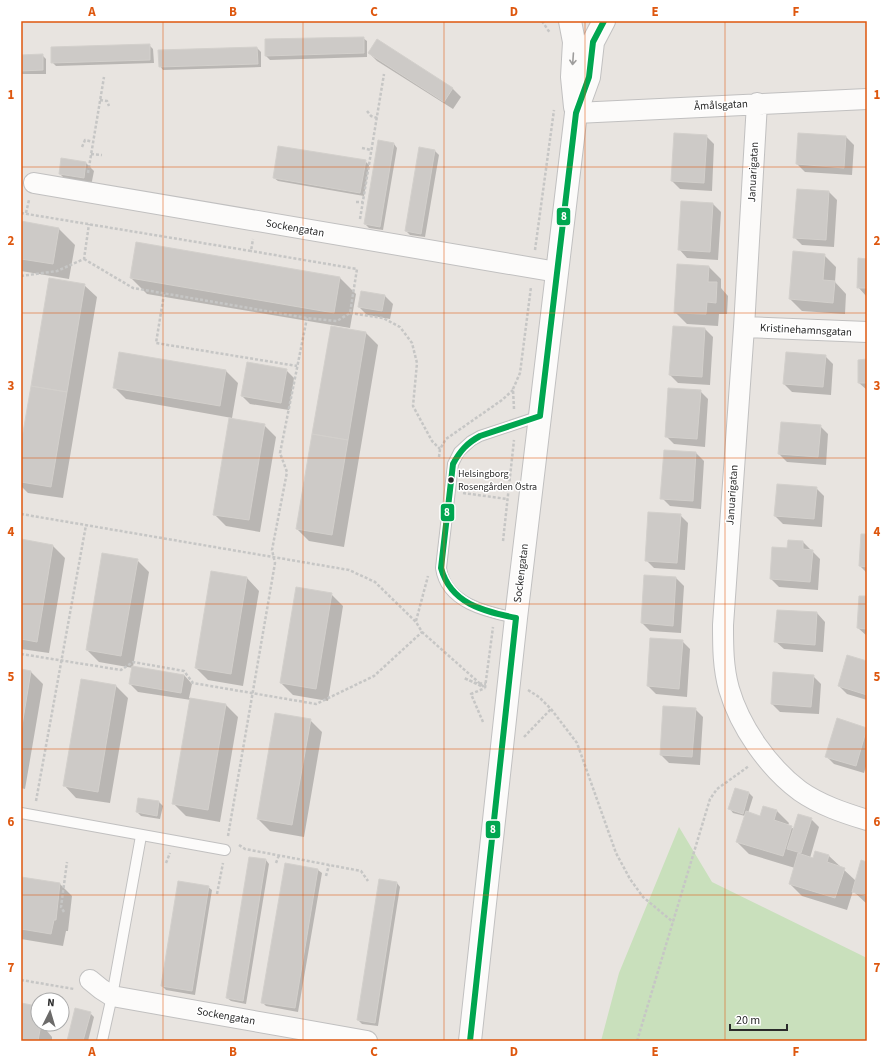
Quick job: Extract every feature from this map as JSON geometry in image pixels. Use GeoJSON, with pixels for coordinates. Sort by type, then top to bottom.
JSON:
{"type":"FeatureCollection","features":[{"type":"Feature","properties":{"kind":"street","name":"Sockengatan"},"geometry":{"type":"LineString","coordinates":[[470,1041],[516,618],[576,113],[572,77],[574,42],[570,21]]}},
{"type":"Feature","properties":{"kind":"street","name":"Sockengatan"},"geometry":{"type":"LineString","coordinates":[[576,113],[589,78],[593,42],[604,21]]}},
{"type":"Feature","properties":{"kind":"street","name":"Åmålsgatan"},"geometry":{"type":"LineString","coordinates":[[576,113],[757,103],[867,99]]}},
{"type":"Feature","properties":{"kind":"street","name":"Januarigatan"},"geometry":{"type":"LineString","coordinates":[[757,103],[723,646],[729,689],[736,708],[764,755],[787,780],[801,791],[841,812],[867,820]]}},
{"type":"Feature","properties":{"kind":"street","name":"Sockengatan"},"geometry":{"type":"LineString","coordinates":[[34,183],[557,272]]}},
{"type":"Feature","properties":{"kind":"street","name":"Kristinehamnsgatan"},"geometry":{"type":"LineString","coordinates":[[744,327],[867,332]]}},
{"type":"Feature","properties":{"kind":"street","name":"Sockengatan"},"geometry":{"type":"LineString","coordinates":[[82,984],[101,989],[112,996],[367,1041]]}},
{"type":"Feature","properties":{"kind":"lane"},"geometry":{"type":"LineString","coordinates":[[516,618],[494,614],[467,603],[448,586],[442,576],[441,568],[444,538],[453,464],[459,452],[471,441],[480,436],[515,426],[540,416]]}},
{"type":"Feature","properties":{"kind":"lane"},"geometry":{"type":"LineString","coordinates":[[21,813],[141,836],[226,846]]}},
{"type":"Feature","properties":{"kind":"lane"},"geometry":{"type":"LineString","coordinates":[[102,1041],[112,996],[141,836]]}},
{"type":"Feature","properties":{"kind":"path"},"geometry":{"type":"LineString","coordinates":[[542,21],[553,37]]}},
{"type":"Feature","properties":{"kind":"path"},"geometry":{"type":"LineString","coordinates":[[357,238],[384,74]]}},
{"type":"Feature","properties":{"kind":"path"},"geometry":{"type":"LineString","coordinates":[[85,192],[104,76]]}},
{"type":"Feature","properties":{"kind":"path"},"geometry":{"type":"LineString","coordinates":[[100,100],[107,102],[109,106]]}},
{"type":"Feature","properties":{"kind":"path"},"geometry":{"type":"LineString","coordinates":[[502,549],[515,426],[513,389],[520,373],[554,107]]}},
{"type":"Feature","properties":{"kind":"path"},"geometry":{"type":"LineString","coordinates":[[367,111],[371,116],[377,118]]}},
{"type":"Feature","properties":{"kind":"path"},"geometry":{"type":"LineString","coordinates":[[82,147],[86,140],[93,142]]}},
{"type":"Feature","properties":{"kind":"path"},"geometry":{"type":"LineString","coordinates":[[362,148],[371,150]]}},
{"type":"Feature","properties":{"kind":"path"},"geometry":{"type":"LineString","coordinates":[[91,154],[102,155]]}},
{"type":"Feature","properties":{"kind":"path"},"geometry":{"type":"LineString","coordinates":[[356,202],[363,202]]}},
{"type":"Feature","properties":{"kind":"path"},"geometry":{"type":"LineString","coordinates":[[21,213],[357,269],[350,313]]}},
{"type":"Feature","properties":{"kind":"path"},"geometry":{"type":"LineString","coordinates":[[251,251],[257,221]]}},
{"type":"Feature","properties":{"kind":"path"},"geometry":{"type":"LineString","coordinates":[[84,259],[89,224]]}},
{"type":"Feature","properties":{"kind":"path"},"geometry":{"type":"LineString","coordinates":[[21,275],[57,271],[84,259]]}},
{"type":"Feature","properties":{"kind":"path"},"geometry":{"type":"LineString","coordinates":[[84,259],[133,288],[307,318],[337,321],[350,313],[383,318],[400,327],[412,344],[417,363],[413,406],[432,441],[440,449]]}},
{"type":"Feature","properties":{"kind":"path"},"geometry":{"type":"LineString","coordinates":[[164,294],[156,343],[297,366]]}},
{"type":"Feature","properties":{"kind":"path"},"geometry":{"type":"LineString","coordinates":[[217,894],[275,563],[272,550],[287,472],[280,453],[307,318]]}},
{"type":"Feature","properties":{"kind":"path"},"geometry":{"type":"LineString","coordinates":[[463,492],[507,499]]}},
{"type":"Feature","properties":{"kind":"path"},"geometry":{"type":"LineString","coordinates":[[21,514],[349,570],[375,582],[416,622],[422,632],[485,688],[494,614]]}},
{"type":"Feature","properties":{"kind":"path"},"geometry":{"type":"LineString","coordinates":[[34,816],[60,660],[86,525]]}},
{"type":"Feature","properties":{"kind":"path"},"geometry":{"type":"LineString","coordinates":[[21,654],[121,670],[133,662],[184,671],[193,683],[316,704],[374,676],[422,632]]}},
{"type":"Feature","properties":{"kind":"path"},"geometry":{"type":"LineString","coordinates":[[551,709],[577,743],[616,854],[630,879],[643,897],[672,922]]}},
{"type":"Feature","properties":{"kind":"path"},"geometry":{"type":"LineString","coordinates":[[637,1041],[710,799],[717,789],[764,755]]}},
{"type":"Feature","properties":{"kind":"path"},"geometry":{"type":"LineString","coordinates":[[226,846],[236,843],[245,849],[361,871],[368,881]]}},
{"type":"Feature","properties":{"kind":"path"},"geometry":{"type":"LineString","coordinates":[[276,863],[279,855]]}},
{"type":"Feature","properties":{"kind":"path"},"geometry":{"type":"LineString","coordinates":[[64,912],[61,908],[67,862]]}},
{"type":"Feature","properties":{"kind":"path"},"geometry":{"type":"LineString","coordinates":[[326,876],[329,865]]}},
{"type":"Feature","properties":{"kind":"path"},"geometry":{"type":"LineString","coordinates":[[21,980],[82,984]]}},
{"type":"Feature","properties":{"kind":"green space"},"geometry":{"type":"Polygon","coordinates":[[[679,827],[712,882],[867,958],[867,1041],[601,1041],[619,973],[679,827]]]}},
{"type":"Feature","properties":{"kind":"building"},"geometry":{"type":"Polygon","coordinates":[[[364,37],[364,53],[265,56],[265,39],[364,37]]]}},
{"type":"Feature","properties":{"kind":"building"},"geometry":{"type":"Polygon","coordinates":[[[377,39],[453,88],[444,102],[368,53],[377,39]]]}},
{"type":"Feature","properties":{"kind":"building"},"geometry":{"type":"Polygon","coordinates":[[[150,44],[150,60],[51,63],[51,47],[150,44]]]}},
{"type":"Feature","properties":{"kind":"building"},"geometry":{"type":"Polygon","coordinates":[[[257,47],[258,64],[159,67],[158,50],[257,47]]]}},
{"type":"Feature","properties":{"kind":"building"},"geometry":{"type":"Polygon","coordinates":[[[43,54],[43,70],[21,71],[21,55],[43,54]]]}},
{"type":"Feature","properties":{"kind":"building"},"geometry":{"type":"Polygon","coordinates":[[[674,133],[707,135],[704,183],[671,181],[674,133]]]}},
{"type":"Feature","properties":{"kind":"building"},"geometry":{"type":"Polygon","coordinates":[[[798,133],[846,136],[844,168],[796,164],[798,133]]]}},
{"type":"Feature","properties":{"kind":"building"},"geometry":{"type":"Polygon","coordinates":[[[378,140],[394,143],[380,227],[364,224],[378,140]]]}},
{"type":"Feature","properties":{"kind":"building"},"geometry":{"type":"Polygon","coordinates":[[[278,146],[366,160],[360,193],[273,178],[278,146]]]}},
{"type":"Feature","properties":{"kind":"building"},"geometry":{"type":"Polygon","coordinates":[[[419,147],[435,150],[421,234],[405,231],[419,147]]]}},
{"type":"Feature","properties":{"kind":"building"},"geometry":{"type":"Polygon","coordinates":[[[61,158],[86,162],[84,178],[59,174],[61,158]]]}},
{"type":"Feature","properties":{"kind":"building"},"geometry":{"type":"Polygon","coordinates":[[[797,189],[829,191],[826,240],[793,238],[797,189]]]}},
{"type":"Feature","properties":{"kind":"building"},"geometry":{"type":"Polygon","coordinates":[[[681,201],[713,203],[710,252],[678,250],[681,201]]]}},
{"type":"Feature","properties":{"kind":"building"},"geometry":{"type":"Polygon","coordinates":[[[21,221],[59,228],[53,264],[21,259],[21,221]]]}},
{"type":"Feature","properties":{"kind":"building"},"geometry":{"type":"Polygon","coordinates":[[[136,242],[340,277],[334,313],[130,278],[136,242]]]}},
{"type":"Feature","properties":{"kind":"building"},"geometry":{"type":"Polygon","coordinates":[[[793,251],[825,254],[823,280],[835,281],[833,303],[789,299],[793,251]]]}},
{"type":"Feature","properties":{"kind":"building"},"geometry":{"type":"Polygon","coordinates":[[[858,258],[867,259],[867,288],[857,288],[858,258]]]}},
{"type":"Feature","properties":{"kind":"building"},"geometry":{"type":"Polygon","coordinates":[[[677,264],[709,266],[708,282],[717,282],[716,303],[707,302],[706,314],[674,313],[677,264]]]}},
{"type":"Feature","properties":{"kind":"building"},"geometry":{"type":"Polygon","coordinates":[[[49,278],[85,284],[67,392],[31,386],[49,278]]]}},
{"type":"Feature","properties":{"kind":"building"},"geometry":{"type":"Polygon","coordinates":[[[361,291],[385,295],[382,311],[358,307],[361,291]]]}},
{"type":"Feature","properties":{"kind":"building"},"geometry":{"type":"Polygon","coordinates":[[[331,326],[366,332],[348,440],[312,434],[331,326]]]}},
{"type":"Feature","properties":{"kind":"building"},"geometry":{"type":"Polygon","coordinates":[[[673,326],[705,328],[702,377],[669,375],[673,326]]]}},
{"type":"Feature","properties":{"kind":"building"},"geometry":{"type":"Polygon","coordinates":[[[119,352],[226,370],[220,406],[113,388],[119,352]]]}},
{"type":"Feature","properties":{"kind":"building"},"geometry":{"type":"Polygon","coordinates":[[[786,352],[826,355],[823,387],[783,384],[786,352]]]}},
{"type":"Feature","properties":{"kind":"building"},"geometry":{"type":"Polygon","coordinates":[[[867,359],[867,383],[858,383],[858,360],[867,359]]]}},
{"type":"Feature","properties":{"kind":"building"},"geometry":{"type":"Polygon","coordinates":[[[247,362],[287,369],[281,403],[241,396],[247,362]]]}},
{"type":"Feature","properties":{"kind":"building"},"geometry":{"type":"Polygon","coordinates":[[[31,386],[67,392],[51,487],[21,482],[21,444],[31,386]]]}},
{"type":"Feature","properties":{"kind":"building"},"geometry":{"type":"Polygon","coordinates":[[[668,388],[701,390],[697,439],[665,437],[668,388]]]}},
{"type":"Feature","properties":{"kind":"building"},"geometry":{"type":"Polygon","coordinates":[[[229,418],[265,424],[249,520],[213,515],[229,418]]]}},
{"type":"Feature","properties":{"kind":"building"},"geometry":{"type":"Polygon","coordinates":[[[781,422],[821,425],[818,457],[778,454],[781,422]]]}},
{"type":"Feature","properties":{"kind":"building"},"geometry":{"type":"Polygon","coordinates":[[[312,434],[348,440],[332,535],[296,529],[312,434]]]}},
{"type":"Feature","properties":{"kind":"building"},"geometry":{"type":"Polygon","coordinates":[[[664,450],[696,452],[693,501],[660,499],[664,450]]]}},
{"type":"Feature","properties":{"kind":"building"},"geometry":{"type":"Polygon","coordinates":[[[777,484],[817,487],[814,519],[774,516],[777,484]]]}},
{"type":"Feature","properties":{"kind":"building"},"geometry":{"type":"Polygon","coordinates":[[[648,512],[681,514],[677,563],[645,561],[648,512]]]}},
{"type":"Feature","properties":{"kind":"building"},"geometry":{"type":"Polygon","coordinates":[[[861,534],[867,534],[867,567],[859,566],[861,534]]]}},
{"type":"Feature","properties":{"kind":"building"},"geometry":{"type":"Polygon","coordinates":[[[21,539],[53,545],[37,642],[21,639],[21,539]]]}},
{"type":"Feature","properties":{"kind":"building"},"geometry":{"type":"Polygon","coordinates":[[[788,540],[803,541],[803,549],[813,550],[810,582],[770,579],[772,547],[787,548],[788,540]]]}},
{"type":"Feature","properties":{"kind":"building"},"geometry":{"type":"Polygon","coordinates":[[[102,553],[138,559],[121,656],[86,650],[102,553]]]}},
{"type":"Feature","properties":{"kind":"building"},"geometry":{"type":"Polygon","coordinates":[[[211,571],[247,577],[231,674],[195,668],[211,571]]]}},
{"type":"Feature","properties":{"kind":"building"},"geometry":{"type":"Polygon","coordinates":[[[644,575],[676,577],[673,626],[641,623],[644,575]]]}},
{"type":"Feature","properties":{"kind":"building"},"geometry":{"type":"Polygon","coordinates":[[[296,587],[332,593],[316,689],[280,683],[296,587]]]}},
{"type":"Feature","properties":{"kind":"building"},"geometry":{"type":"Polygon","coordinates":[[[859,596],[867,596],[867,629],[857,628],[859,596]]]}},
{"type":"Feature","properties":{"kind":"building"},"geometry":{"type":"Polygon","coordinates":[[[777,610],[817,612],[815,645],[774,642],[777,610]]]}},
{"type":"Feature","properties":{"kind":"building"},"geometry":{"type":"Polygon","coordinates":[[[650,638],[683,640],[679,689],[647,686],[650,638]]]}},
{"type":"Feature","properties":{"kind":"building"},"geometry":{"type":"Polygon","coordinates":[[[847,655],[867,661],[867,695],[838,686],[847,655]]]}},
{"type":"Feature","properties":{"kind":"building"},"geometry":{"type":"Polygon","coordinates":[[[132,666],[184,675],[181,693],[129,684],[132,666]]]}},
{"type":"Feature","properties":{"kind":"building"},"geometry":{"type":"Polygon","coordinates":[[[21,669],[31,671],[21,732],[21,669]]]}},
{"type":"Feature","properties":{"kind":"building"},"geometry":{"type":"Polygon","coordinates":[[[773,672],[814,675],[811,707],[771,704],[773,672]]]}},
{"type":"Feature","properties":{"kind":"building"},"geometry":{"type":"Polygon","coordinates":[[[81,679],[116,685],[98,792],[63,786],[81,679]]]}},
{"type":"Feature","properties":{"kind":"building"},"geometry":{"type":"Polygon","coordinates":[[[190,698],[226,704],[208,810],[172,804],[190,698]]]}},
{"type":"Feature","properties":{"kind":"building"},"geometry":{"type":"Polygon","coordinates":[[[663,706],[696,708],[692,757],[660,755],[663,706]]]}},
{"type":"Feature","properties":{"kind":"building"},"geometry":{"type":"Polygon","coordinates":[[[275,713],[311,719],[292,825],[257,819],[275,713]]]}},
{"type":"Feature","properties":{"kind":"building"},"geometry":{"type":"Polygon","coordinates":[[[837,718],[867,728],[856,766],[825,757],[837,718]]]}},
{"type":"Feature","properties":{"kind":"building"},"geometry":{"type":"Polygon","coordinates":[[[735,788],[749,792],[743,814],[728,809],[735,788]]]}},
{"type":"Feature","properties":{"kind":"building"},"geometry":{"type":"Polygon","coordinates":[[[138,798],[159,801],[157,816],[136,812],[138,798]]]}},
{"type":"Feature","properties":{"kind":"building"},"geometry":{"type":"Polygon","coordinates":[[[763,806],[777,810],[774,820],[792,826],[783,856],[736,842],[746,811],[760,816],[763,806]]]}},
{"type":"Feature","properties":{"kind":"building"},"geometry":{"type":"Polygon","coordinates":[[[798,814],[812,818],[801,853],[787,849],[798,814]]]}},
{"type":"Feature","properties":{"kind":"building"},"geometry":{"type":"Polygon","coordinates":[[[815,851],[829,855],[827,862],[845,868],[835,898],[789,884],[798,853],[813,858],[815,851]]]}},
{"type":"Feature","properties":{"kind":"building"},"geometry":{"type":"Polygon","coordinates":[[[249,857],[266,859],[243,1001],[226,998],[249,857]]]}},
{"type":"Feature","properties":{"kind":"building"},"geometry":{"type":"Polygon","coordinates":[[[861,860],[867,862],[867,896],[852,892],[861,860]]]}},
{"type":"Feature","properties":{"kind":"building"},"geometry":{"type":"Polygon","coordinates":[[[285,863],[318,869],[295,1008],[261,1003],[285,863]]]}},
{"type":"Feature","properties":{"kind":"building"},"geometry":{"type":"Polygon","coordinates":[[[21,877],[60,883],[56,920],[54,920],[51,934],[21,929],[21,877]]]}},
{"type":"Feature","properties":{"kind":"building"},"geometry":{"type":"Polygon","coordinates":[[[379,879],[397,882],[375,1023],[357,1020],[379,879]]]}},
{"type":"Feature","properties":{"kind":"building"},"geometry":{"type":"Polygon","coordinates":[[[178,881],[209,886],[192,991],[161,986],[178,881]]]}},
{"type":"Feature","properties":{"kind":"building"},"geometry":{"type":"Polygon","coordinates":[[[21,1003],[30,1005],[30,1032],[40,1032],[38,1041],[21,1041],[21,1003]]]}},
{"type":"Feature","properties":{"kind":"building"},"geometry":{"type":"Polygon","coordinates":[[[75,1008],[91,1012],[83,1041],[67,1041],[75,1008]]]}},
{"type":"Feature","properties":{"kind":"transit line","name":"8"},"geometry":{"type":"LineString","coordinates":[[540,416],[576,113],[589,77],[593,42],[604,21]]}},
{"type":"Feature","properties":{"kind":"transit line","name":"8"},"geometry":{"type":"LineString","coordinates":[[516,618],[480,609],[460,598],[452,590],[441,568],[453,464],[464,448],[480,436],[540,416]]}},
{"type":"Feature","properties":{"kind":"transit line","name":"8"},"geometry":{"type":"LineString","coordinates":[[470,1041],[516,618]]}},
{"type":"Feature","properties":{"kind":"place","name":"Helsingborg Rosengården Östra"},"geometry":{"type":"Point","coordinates":[451,480]}}]}
